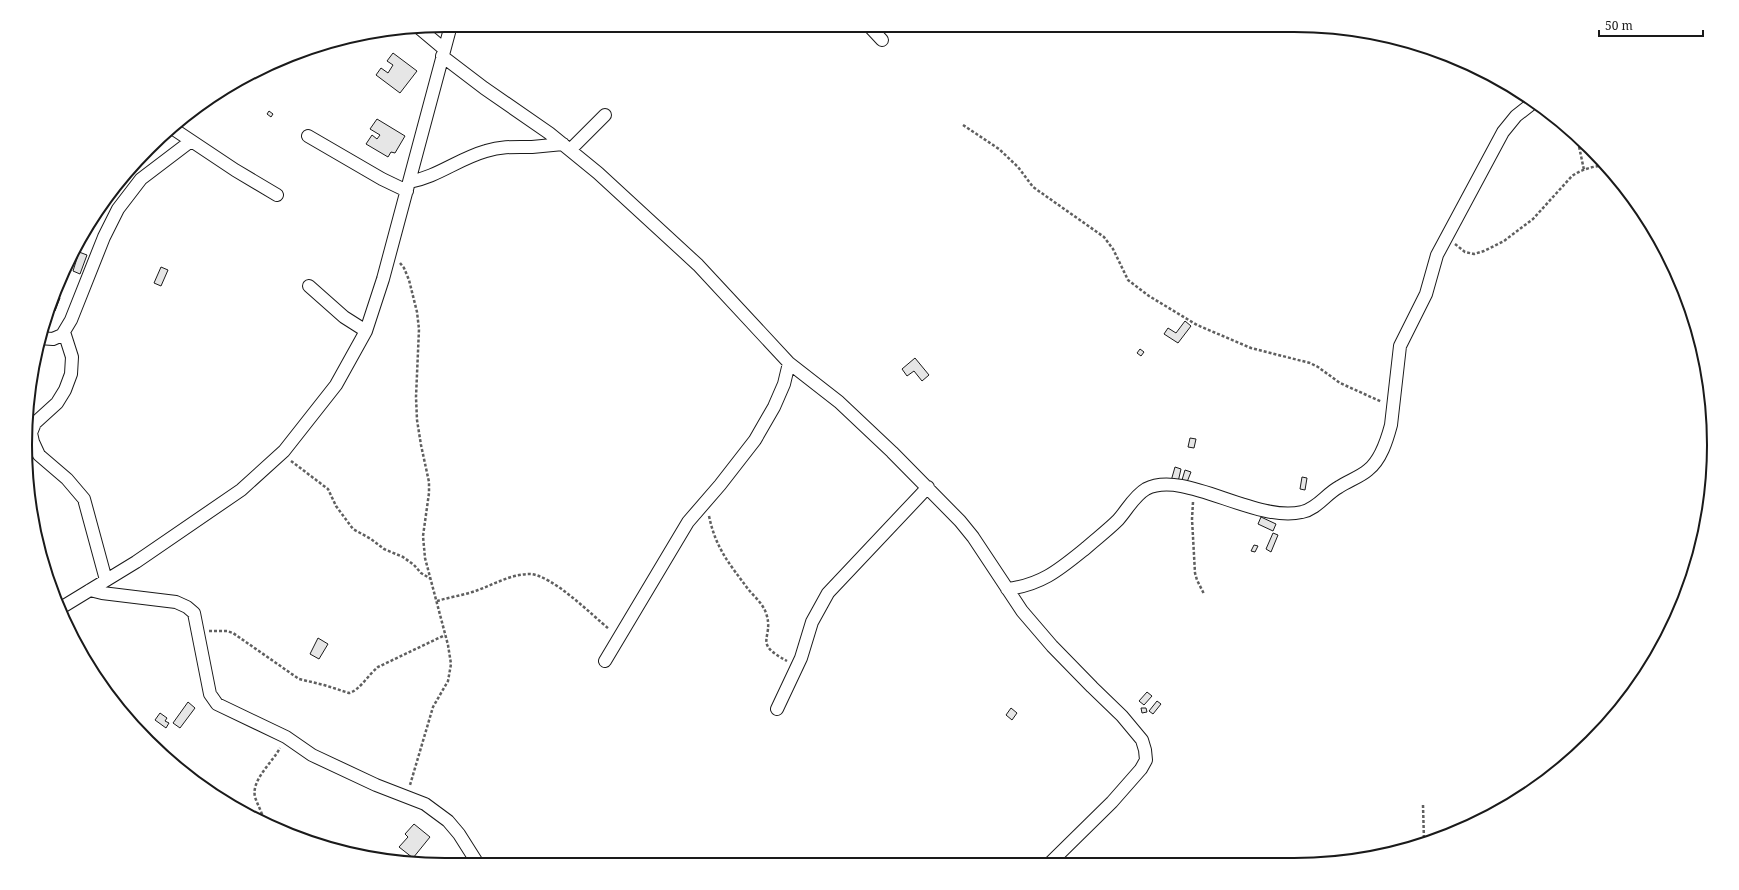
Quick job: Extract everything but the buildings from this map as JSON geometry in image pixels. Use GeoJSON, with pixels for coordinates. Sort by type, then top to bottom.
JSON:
{"type":"FeatureCollection","features":[{"type":"Feature","properties":{"kind":"street"},"geometry":{"type":"LineString","coordinates":[[64,606],[136,562],[241,490],[282,454],[336,385],[366,331],[389,257],[448,32]]}},
{"type":"Feature","properties":{"kind":"street"},"geometry":{"type":"LineString","coordinates":[[875,32],[882,40]]}},
{"type":"Feature","properties":{"kind":"street"},"geometry":{"type":"LineString","coordinates":[[424,33],[443,52],[567,147],[630,201],[698,265],[789,363],[839,402],[928,487],[973,537],[1022,611],[1052,646],[1131,726],[1142,740],[1146,760],[1141,768],[1112,802],[1055,858]]}},
{"type":"Feature","properties":{"kind":"street"},"geometry":{"type":"LineString","coordinates":[[1007,589],[1035,584],[1062,568],[1118,520],[1139,494],[1146,489],[1163,484],[1178,485],[1225,498],[1257,510],[1274,513],[1303,512],[1312,508],[1338,487],[1369,470],[1379,457],[1389,433],[1394,407],[1400,346],[1423,301],[1428,288],[1434,262],[1503,132],[1516,116],[1529,106]]}},
{"type":"Feature","properties":{"kind":"street"},"geometry":{"type":"LineString","coordinates":[[308,136],[382,179],[408,186],[464,158],[487,150],[509,146],[567,147],[605,115]]}},
{"type":"Feature","properties":{"kind":"street"},"geometry":{"type":"LineString","coordinates":[[177,131],[234,170],[277,195]]}},
{"type":"Feature","properties":{"kind":"street"},"geometry":{"type":"LineString","coordinates":[[46,338],[55,338],[64,332],[71,320],[84,284],[109,225],[118,209],[141,179],[191,141]]}},
{"type":"Feature","properties":{"kind":"street"},"geometry":{"type":"LineString","coordinates":[[309,286],[344,317],[366,331]]}},
{"type":"Feature","properties":{"kind":"street"},"geometry":{"type":"LineString","coordinates":[[33,428],[34,423],[57,403],[65,390],[71,374],[72,357],[70,346],[64,332]]}},
{"type":"Feature","properties":{"kind":"street"},"geometry":{"type":"LineString","coordinates":[[606,661],[618,638],[634,614],[676,540],[688,522],[706,502],[755,440],[774,407],[784,384],[789,363]]}},
{"type":"Feature","properties":{"kind":"street"},"geometry":{"type":"LineString","coordinates":[[32,439],[39,455],[67,479],[84,499],[106,580]]}},
{"type":"Feature","properties":{"kind":"street"},"geometry":{"type":"LineString","coordinates":[[777,710],[798,666],[805,648],[812,622],[828,593],[928,487]]}},
{"type":"Feature","properties":{"kind":"street"},"geometry":{"type":"LineString","coordinates":[[90,590],[102,593],[176,602],[187,607],[194,613],[210,694],[217,704],[286,737],[312,755],[376,785],[425,804],[448,821],[459,834],[474,858]]}},
{"type":"Feature","properties":{"kind":"path"},"geometry":{"type":"LineString","coordinates":[[963,125],[999,149],[1018,167],[1034,187],[1104,237],[1113,249],[1128,280],[1149,296],[1197,325],[1251,348],[1314,365],[1340,384],[1394,407]]}},
{"type":"Feature","properties":{"kind":"path"},"geometry":{"type":"LineString","coordinates":[[1579,146],[1584,170]]}},
{"type":"Feature","properties":{"kind":"path"},"geometry":{"type":"LineString","coordinates":[[1448,237],[1465,252],[1474,254],[1484,251],[1504,241],[1533,219],[1572,176],[1584,170],[1599,167]]}},
{"type":"Feature","properties":{"kind":"path"},"geometry":{"type":"LineString","coordinates":[[389,257],[397,260],[404,268],[417,312],[420,336],[417,371],[416,414],[419,439],[429,482],[430,493],[423,536],[425,558],[437,601],[451,664],[450,676],[433,708],[407,796]]}},
{"type":"Feature","properties":{"kind":"path"},"geometry":{"type":"LineString","coordinates":[[282,454],[325,486],[340,513],[353,529],[371,538],[384,549],[409,561],[420,573],[431,579]]}},
{"type":"Feature","properties":{"kind":"path"},"geometry":{"type":"LineString","coordinates":[[1193,489],[1192,519],[1194,572],[1204,594]]}},
{"type":"Feature","properties":{"kind":"path"},"geometry":{"type":"LineString","coordinates":[[706,502],[711,531],[717,544],[763,606],[767,614],[768,620],[766,641],[769,650],[798,666]]}},
{"type":"Feature","properties":{"kind":"path"},"geometry":{"type":"LineString","coordinates":[[437,601],[476,591],[505,579],[531,574],[546,579],[563,591],[618,638]]}},
{"type":"Feature","properties":{"kind":"path"},"geometry":{"type":"LineString","coordinates":[[196,629],[227,631],[299,679],[349,693],[357,689],[370,673],[378,667],[445,635]]}},
{"type":"Feature","properties":{"kind":"path"},"geometry":{"type":"LineString","coordinates":[[263,815],[254,790],[258,779],[277,753],[286,737]]}},
{"type":"Feature","properties":{"kind":"path"},"geometry":{"type":"LineString","coordinates":[[1423,805],[1424,837]]}}]}
